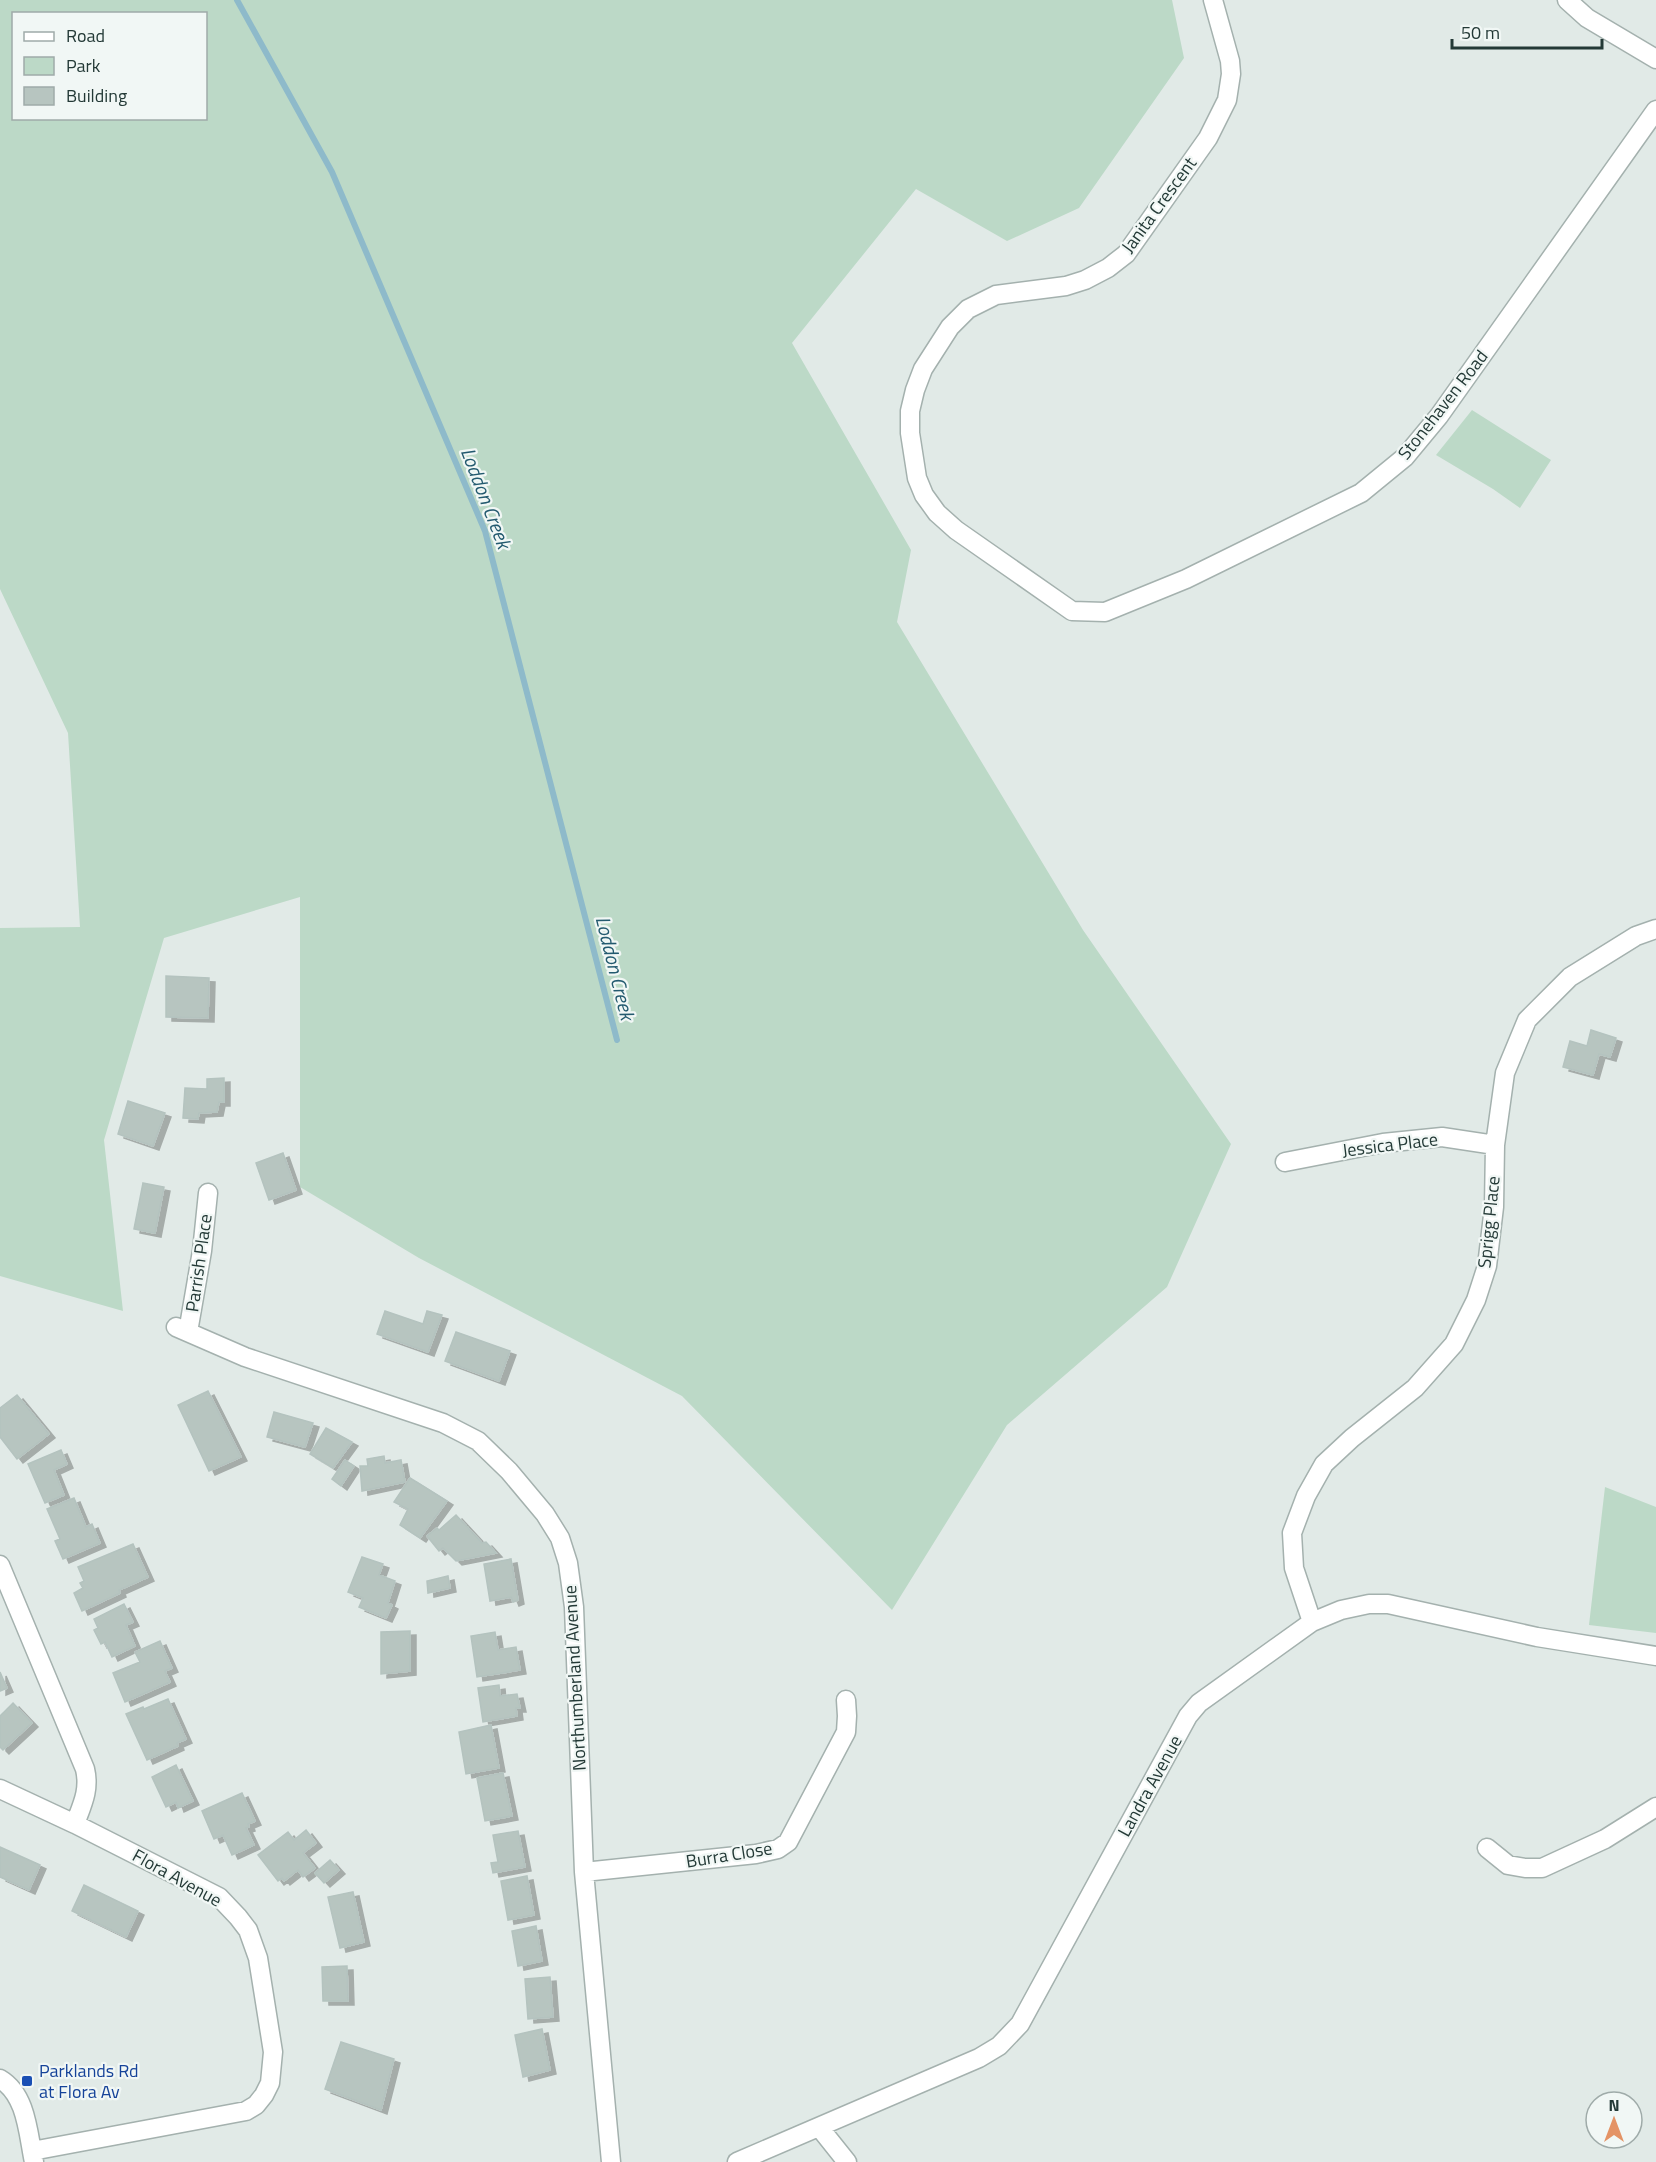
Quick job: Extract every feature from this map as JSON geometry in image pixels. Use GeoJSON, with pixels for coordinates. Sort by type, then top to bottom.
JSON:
{"type":"FeatureCollection","features":[{"type":"Feature","properties":{"kind":"street","name":"Janita Crescent"},"geometry":{"type":"LineString","coordinates":[[1043,592],[956,530],[937,513],[924,495],[917,478],[910,433],[910,411],[915,390],[923,369],[935,349],[950,327],[968,309],[996,295],[1066,286],[1085,280],[1108,268],[1126,254],[1208,138],[1227,100],[1231,74],[1230,61],[1213,0]]}},
{"type":"Feature","properties":{"kind":"street"},"geometry":{"type":"LineString","coordinates":[[1567,0],[1587,18],[1656,59]]}},
{"type":"Feature","properties":{"kind":"street","name":"Stonehaven Road"},"geometry":{"type":"LineString","coordinates":[[1043,592],[1072,611],[1105,612],[1207,569],[1361,493],[1385,475],[1406,457],[1439,416],[1656,110]]}},
{"type":"Feature","properties":{"kind":"street","name":"Sprigg Place"},"geometry":{"type":"LineString","coordinates":[[1312,1622],[1294,1568],[1292,1533],[1302,1505],[1324,1464],[1352,1438],[1415,1388],[1454,1344],[1476,1300],[1487,1266],[1494,1207],[1495,1145],[1505,1073],[1527,1020],[1570,977],[1636,936],[1656,929]]}},
{"type":"Feature","properties":{"kind":"street","name":"Jessica Place"},"geometry":{"type":"LineString","coordinates":[[1285,1162],[1383,1143],[1442,1137],[1495,1145]]}},
{"type":"Feature","properties":{"kind":"street","name":"Parrish Place"},"geometry":{"type":"LineString","coordinates":[[182,1329],[202,1251],[208,1193]]}},
{"type":"Feature","properties":{"kind":"street","name":"Northumberland Avenue"},"geometry":{"type":"LineString","coordinates":[[182,1329],[245,1357],[443,1423],[478,1441],[509,1471],[545,1514],[560,1538],[568,1563],[574,1608],[584,1872],[611,2162]]}},
{"type":"Feature","properties":{"kind":"street"},"geometry":{"type":"LineString","coordinates":[[0,1565],[85,1769],[87,1792],[75,1824]]}},
{"type":"Feature","properties":{"kind":"street","name":"Landra Avenue"},"geometry":{"type":"LineString","coordinates":[[737,2162],[980,2058],[999,2046],[1020,2024],[1188,1716],[1199,1703],[1312,1622],[1351,1608],[1369,1604],[1388,1604],[1537,1637],[1656,1656]]}},
{"type":"Feature","properties":{"kind":"street","name":"Burra Close"},"geometry":{"type":"LineString","coordinates":[[584,1872],[689,1863],[778,1849],[788,1842],[846,1732],[846,1700]]}},
{"type":"Feature","properties":{"kind":"street","name":"Flora Avenue"},"geometry":{"type":"LineString","coordinates":[[0,1789],[219,1897],[248,1930],[258,1958],[273,2052],[270,2083],[256,2105],[246,2111],[33,2157]]}},
{"type":"Feature","properties":{"kind":"street"},"geometry":{"type":"LineString","coordinates":[[1487,1848],[1508,1865],[1542,1868],[1605,1839],[1656,1807]]}},
{"type":"Feature","properties":{"kind":"street"},"geometry":{"type":"LineString","coordinates":[[0,2079],[19,2099],[33,2157]]}},
{"type":"Feature","properties":{"kind":"street"},"geometry":{"type":"LineString","coordinates":[[819,2127],[847,2162]]}},
{"type":"Feature","properties":{"kind":"green space"},"geometry":{"type":"Polygon","coordinates":[[[0,0],[1172,0],[1184,58],[1079,208],[1007,241],[916,189],[792,343],[911,550],[897,622],[1083,930],[1231,1144],[1167,1287],[1007,1425],[892,1610],[682,1396],[419,1258],[300,1187],[300,897],[164,938],[104,1140],[123,1311],[0,1276],[0,928],[80,927],[68,733],[0,589],[0,0]]]}},
{"type":"Feature","properties":{"kind":"green space"},"geometry":{"type":"Polygon","coordinates":[[[1472,410],[1551,460],[1520,508],[1436,455],[1472,410]]]}},
{"type":"Feature","properties":{"kind":"green space"},"geometry":{"type":"Polygon","coordinates":[[[1605,1487],[1656,1507],[1656,1633],[1589,1625],[1605,1487]]]}},
{"type":"Feature","properties":{"kind":"building"},"geometry":{"type":"Polygon","coordinates":[[[166,976],[209,978],[208,1018],[166,1017],[166,976]]]}},
{"type":"Feature","properties":{"kind":"building"},"geometry":{"type":"Polygon","coordinates":[[[1591,1030],[1616,1038],[1610,1057],[1599,1054],[1593,1075],[1563,1067],[1570,1041],[1587,1046],[1591,1030]]]}},
{"type":"Feature","properties":{"kind":"building"},"geometry":{"type":"Polygon","coordinates":[[[224,1078],[224,1102],[219,1102],[217,1112],[199,1113],[198,1119],[183,1118],[185,1088],[207,1089],[207,1079],[224,1078]]]}},
{"type":"Feature","properties":{"kind":"building"},"geometry":{"type":"Polygon","coordinates":[[[128,1101],[165,1113],[153,1146],[118,1134],[128,1101]]]}},
{"type":"Feature","properties":{"kind":"building"},"geometry":{"type":"Polygon","coordinates":[[[283,1153],[296,1190],[269,1200],[256,1163],[283,1153]]]}},
{"type":"Feature","properties":{"kind":"building"},"geometry":{"type":"Polygon","coordinates":[[[143,1183],[164,1187],[155,1233],[134,1229],[143,1183]]]}},
{"type":"Feature","properties":{"kind":"building"},"geometry":{"type":"Polygon","coordinates":[[[385,1311],[423,1324],[427,1311],[442,1315],[428,1352],[377,1334],[385,1311]]]}},
{"type":"Feature","properties":{"kind":"building"},"geometry":{"type":"Polygon","coordinates":[[[456,1332],[510,1351],[499,1381],[445,1361],[456,1332]]]}},
{"type":"Feature","properties":{"kind":"building"},"geometry":{"type":"Polygon","coordinates":[[[208,1391],[241,1457],[209,1471],[178,1405],[208,1391]]]}},
{"type":"Feature","properties":{"kind":"building"},"geometry":{"type":"Polygon","coordinates":[[[17,1395],[49,1434],[17,1459],[0,1437],[0,1408],[17,1395]]]}},
{"type":"Feature","properties":{"kind":"building"},"geometry":{"type":"Polygon","coordinates":[[[274,1412],[313,1423],[305,1447],[267,1437],[274,1412]]]}},
{"type":"Feature","properties":{"kind":"building"},"geometry":{"type":"Polygon","coordinates":[[[326,1428],[352,1442],[333,1468],[310,1454],[326,1428]]]}},
{"type":"Feature","properties":{"kind":"building"},"geometry":{"type":"Polygon","coordinates":[[[61,1450],[67,1464],[54,1470],[64,1495],[45,1503],[28,1464],[61,1450]]]}},
{"type":"Feature","properties":{"kind":"building"},"geometry":{"type":"Polygon","coordinates":[[[384,1456],[385,1463],[401,1460],[405,1482],[362,1491],[360,1466],[368,1466],[367,1459],[384,1456]]]}},
{"type":"Feature","properties":{"kind":"building"},"geometry":{"type":"Polygon","coordinates":[[[345,1460],[354,1466],[341,1486],[332,1479],[345,1460]]]}},
{"type":"Feature","properties":{"kind":"building"},"geometry":{"type":"Polygon","coordinates":[[[410,1478],[447,1501],[420,1538],[400,1525],[408,1509],[394,1502],[410,1478]]]}},
{"type":"Feature","properties":{"kind":"building"},"geometry":{"type":"Polygon","coordinates":[[[74,1498],[86,1527],[92,1524],[100,1543],[63,1559],[55,1541],[60,1539],[47,1509],[74,1498]]]}},
{"type":"Feature","properties":{"kind":"building"},"geometry":{"type":"Polygon","coordinates":[[[456,1515],[482,1543],[486,1542],[496,1553],[456,1561],[443,1548],[439,1551],[427,1536],[437,1528],[439,1530],[456,1515]]]}},
{"type":"Feature","properties":{"kind":"building"},"geometry":{"type":"Polygon","coordinates":[[[133,1544],[148,1577],[82,1611],[74,1593],[83,1588],[80,1583],[84,1581],[78,1567],[133,1544]]]}},
{"type":"Feature","properties":{"kind":"building"},"geometry":{"type":"Polygon","coordinates":[[[362,1557],[383,1564],[379,1575],[395,1581],[388,1603],[392,1605],[386,1618],[359,1607],[363,1598],[348,1592],[362,1557]]]}},
{"type":"Feature","properties":{"kind":"building"},"geometry":{"type":"Polygon","coordinates":[[[511,1559],[518,1600],[513,1602],[511,1597],[490,1601],[484,1564],[511,1559]]]}},
{"type":"Feature","properties":{"kind":"building"},"geometry":{"type":"Polygon","coordinates":[[[448,1576],[450,1588],[428,1593],[427,1581],[448,1576]]]}},
{"type":"Feature","properties":{"kind":"building"},"geometry":{"type":"Polygon","coordinates":[[[124,1604],[133,1622],[126,1625],[135,1646],[112,1657],[105,1642],[101,1644],[94,1630],[98,1628],[94,1619],[124,1604]]]}},
{"type":"Feature","properties":{"kind":"building"},"geometry":{"type":"Polygon","coordinates":[[[410,1631],[410,1671],[381,1674],[381,1632],[410,1631]]]}},
{"type":"Feature","properties":{"kind":"building"},"geometry":{"type":"Polygon","coordinates":[[[495,1632],[498,1650],[516,1647],[520,1670],[477,1677],[471,1636],[495,1632]]]}},
{"type":"Feature","properties":{"kind":"building"},"geometry":{"type":"Polygon","coordinates":[[[160,1641],[172,1668],[165,1671],[170,1682],[125,1702],[113,1673],[140,1662],[135,1652],[160,1641]]]}},
{"type":"Feature","properties":{"kind":"building"},"geometry":{"type":"Polygon","coordinates":[[[0,1672],[7,1688],[0,1691],[0,1672]]]}},
{"type":"Feature","properties":{"kind":"building"},"geometry":{"type":"Polygon","coordinates":[[[499,1685],[500,1696],[517,1694],[520,1708],[516,1708],[517,1716],[483,1722],[478,1688],[499,1685]]]}},
{"type":"Feature","properties":{"kind":"building"},"geometry":{"type":"Polygon","coordinates":[[[168,1699],[186,1739],[177,1743],[178,1746],[147,1760],[126,1714],[168,1699]]]}},
{"type":"Feature","properties":{"kind":"building"},"geometry":{"type":"Polygon","coordinates":[[[13,1703],[32,1723],[3,1750],[0,1747],[0,1716],[13,1703]]]}},
{"type":"Feature","properties":{"kind":"building"},"geometry":{"type":"Polygon","coordinates":[[[491,1725],[499,1768],[466,1774],[459,1732],[491,1725]]]}},
{"type":"Feature","properties":{"kind":"building"},"geometry":{"type":"Polygon","coordinates":[[[176,1765],[193,1801],[178,1808],[176,1802],[166,1807],[152,1777],[176,1765]]]}},
{"type":"Feature","properties":{"kind":"building"},"geometry":{"type":"Polygon","coordinates":[[[503,1773],[512,1816],[485,1821],[477,1778],[503,1773]]]}},
{"type":"Feature","properties":{"kind":"building"},"geometry":{"type":"Polygon","coordinates":[[[242,1793],[255,1821],[248,1824],[249,1827],[246,1828],[254,1845],[232,1855],[223,1835],[214,1839],[202,1811],[242,1793]]]}},
{"type":"Feature","properties":{"kind":"building"},"geometry":{"type":"Polygon","coordinates":[[[306,1830],[316,1843],[303,1853],[315,1868],[303,1877],[298,1870],[284,1881],[282,1878],[278,1881],[258,1855],[288,1832],[294,1840],[306,1830]]]}},
{"type":"Feature","properties":{"kind":"building"},"geometry":{"type":"Polygon","coordinates":[[[518,1831],[525,1867],[493,1873],[491,1863],[498,1862],[493,1835],[518,1831]]]}},
{"type":"Feature","properties":{"kind":"building"},"geometry":{"type":"Polygon","coordinates":[[[0,1847],[40,1865],[29,1890],[0,1877],[0,1847]]]}},
{"type":"Feature","properties":{"kind":"building"},"geometry":{"type":"Polygon","coordinates":[[[330,1860],[339,1870],[324,1883],[315,1873],[330,1860]]]}},
{"type":"Feature","properties":{"kind":"building"},"geometry":{"type":"Polygon","coordinates":[[[527,1876],[534,1915],[508,1920],[501,1881],[527,1876]]]}},
{"type":"Feature","properties":{"kind":"building"},"geometry":{"type":"Polygon","coordinates":[[[84,1885],[138,1911],[126,1937],[72,1911],[84,1885]]]}},
{"type":"Feature","properties":{"kind":"building"},"geometry":{"type":"Polygon","coordinates":[[[353,1892],[364,1942],[340,1948],[328,1897],[353,1892]]]}},
{"type":"Feature","properties":{"kind":"building"},"geometry":{"type":"Polygon","coordinates":[[[536,1926],[542,1961],[518,1966],[512,1931],[536,1926]]]}},
{"type":"Feature","properties":{"kind":"building"},"geometry":{"type":"Polygon","coordinates":[[[347,1966],[348,2001],[323,2001],[322,1967],[347,1966]]]}},
{"type":"Feature","properties":{"kind":"building"},"geometry":{"type":"Polygon","coordinates":[[[550,1977],[553,2017],[528,2019],[525,1979],[550,1977]]]}},
{"type":"Feature","properties":{"kind":"building"},"geometry":{"type":"Polygon","coordinates":[[[542,2029],[550,2070],[523,2077],[515,2035],[542,2029]]]}},
{"type":"Feature","properties":{"kind":"building"},"geometry":{"type":"Polygon","coordinates":[[[341,2042],[394,2059],[381,2110],[325,2089],[341,2042]]]}},
{"type":"Feature","properties":{"kind":"waterway","name":"Loddon Creek"},"geometry":{"type":"LineString","coordinates":[[237,0],[332,172],[485,531],[617,1040]]}},
{"type":"Feature","properties":{"kind":"place","name":"Parklands Rd at Flora Av"},"geometry":{"type":"Point","coordinates":[27,2081]}}]}
